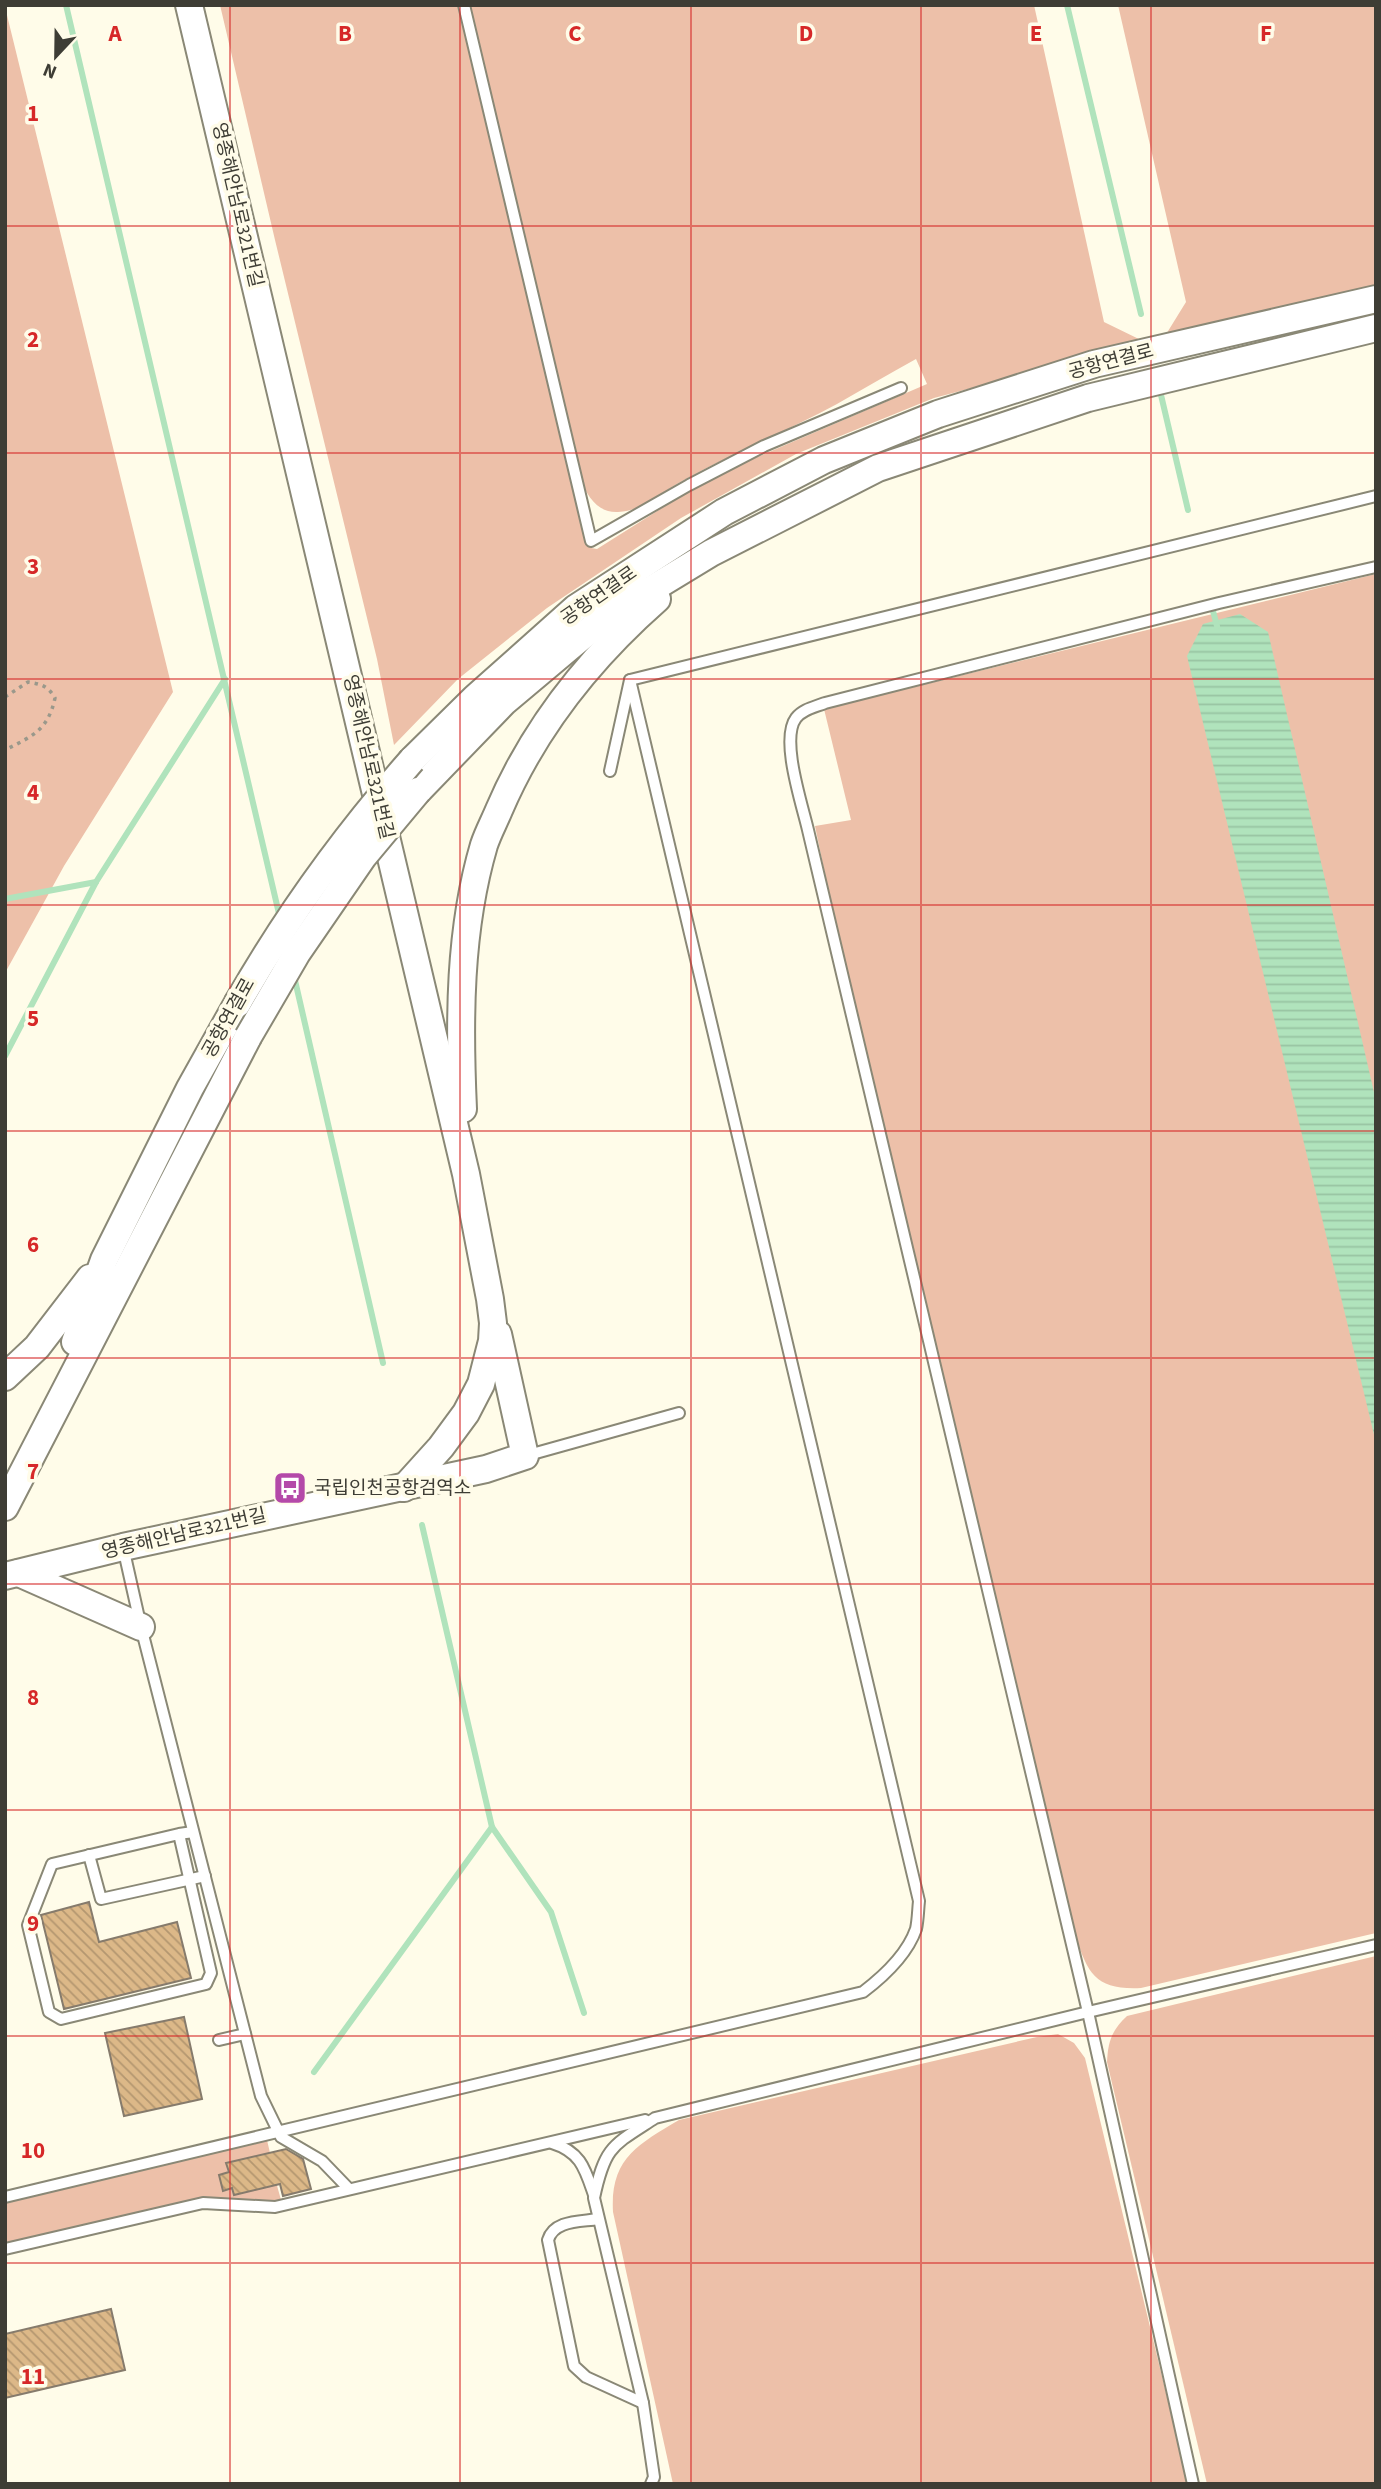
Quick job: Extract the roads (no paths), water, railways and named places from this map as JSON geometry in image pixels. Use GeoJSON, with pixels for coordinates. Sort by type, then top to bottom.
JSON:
{"type":"FeatureCollection","features":[{"type":"Feature","properties":{"kind":"street","name":"영종해안남로321번길"},"geometry":{"type":"LineString","coordinates":[[189,5],[466,1174],[490,1298],[492,1341],[478,1391],[466,1413],[441,1447],[404,1488]]}},
{"type":"Feature","properties":{"kind":"street","name":"공항연결로"},"geometry":{"type":"LineString","coordinates":[[103,1260],[236,1004],[309,887],[365,814],[412,760],[475,698],[576,608],[724,512],[824,460],[938,414],[1094,364],[1376,299]]}},
{"type":"Feature","properties":{"kind":"street","name":"공항연결로"},"geometry":{"type":"LineString","coordinates":[[5,1507],[248,1037],[298,953],[363,857],[418,791],[504,702],[604,618],[711,552],[878,468],[1088,398],[1376,328]]}},
{"type":"Feature","properties":{"kind":"street"},"geometry":{"type":"LineString","coordinates":[[466,1174],[460,1045],[463,972],[471,903],[485,843],[511,781],[541,730],[570,691],[608,646],[711,552]]}},
{"type":"Feature","properties":{"kind":"street"},"geometry":{"type":"LineString","coordinates":[[5,1377],[37,1347],[103,1260]]}},
{"type":"Feature","properties":{"kind":"street"},"geometry":{"type":"LineString","coordinates":[[5,1478],[76,1339],[103,1260]]}},
{"type":"Feature","properties":{"kind":"street"},"geometry":{"type":"LineString","coordinates":[[490,1298],[525,1456]]}},
{"type":"Feature","properties":{"kind":"street","name":"영종해안남로321번길"},"geometry":{"type":"LineString","coordinates":[[12,1575],[122,1547],[486,1469],[525,1456]]}},
{"type":"Feature","properties":{"kind":"street"},"geometry":{"type":"LineString","coordinates":[[12,1575],[141,1627]]}},
{"type":"Feature","properties":{"kind":"lane"},"geometry":{"type":"LineString","coordinates":[[464,5],[592,541],[689,485],[764,446],[901,387]]}},
{"type":"Feature","properties":{"kind":"lane"},"geometry":{"type":"LineString","coordinates":[[630,680],[1376,496]]}},
{"type":"Feature","properties":{"kind":"lane"},"geometry":{"type":"LineString","coordinates":[[1193,2484],[1088,2012],[794,771],[789,736],[795,719],[804,711],[825,703],[1219,603],[1376,567]]}},
{"type":"Feature","properties":{"kind":"lane"},"geometry":{"type":"LineString","coordinates":[[610,771],[630,680]]}},
{"type":"Feature","properties":{"kind":"lane"},"geometry":{"type":"LineString","coordinates":[[5,2197],[863,1992],[884,1976],[903,1952],[916,1928],[919,1901],[630,680]]}},
{"type":"Feature","properties":{"kind":"lane"},"geometry":{"type":"LineString","coordinates":[[525,1456],[679,1413]]}},
{"type":"Feature","properties":{"kind":"lane"},"geometry":{"type":"LineString","coordinates":[[122,1547],[261,2096],[281,2137],[321,2161],[349,2189]]}},
{"type":"Feature","properties":{"kind":"lane"},"geometry":{"type":"LineString","coordinates":[[178,1834],[211,1973],[206,1984],[61,2019],[50,2012],[28,1925],[52,1864],[178,1834],[193,1832]]}},
{"type":"Feature","properties":{"kind":"lane"},"geometry":{"type":"LineString","coordinates":[[89,1855],[101,1899],[205,1876]]}},
{"type":"Feature","properties":{"kind":"lane"},"geometry":{"type":"LineString","coordinates":[[5,2249],[203,2203],[275,2207],[1376,1945]]}},
{"type":"Feature","properties":{"kind":"lane"},"geometry":{"type":"LineString","coordinates":[[219,2040],[245,2034]]}},
{"type":"Feature","properties":{"kind":"lane"},"geometry":{"type":"LineString","coordinates":[[594,2198],[601,2167],[608,2153],[621,2140],[655,2118]]}},
{"type":"Feature","properties":{"kind":"lane"},"geometry":{"type":"LineString","coordinates":[[551,2142],[568,2148],[581,2161],[594,2198],[643,2403],[654,2477],[651,2484]]}},
{"type":"Feature","properties":{"kind":"lane"},"geometry":{"type":"LineString","coordinates":[[598,2219],[559,2225],[551,2231],[548,2240],[574,2366],[586,2377],[643,2403]]}},
{"type":"Feature","properties":{"kind":"waterway"},"geometry":{"type":"LineString","coordinates":[[66,5],[280,918]]}},
{"type":"Feature","properties":{"kind":"waterway"},"geometry":{"type":"LineString","coordinates":[[1067,5],[1141,314]]}},
{"type":"Feature","properties":{"kind":"waterway"},"geometry":{"type":"LineString","coordinates":[[1161,395],[1188,510]]}},
{"type":"Feature","properties":{"kind":"waterway"},"geometry":{"type":"LineString","coordinates":[[1213,611],[1217,626]]}},
{"type":"Feature","properties":{"kind":"waterway"},"geometry":{"type":"LineString","coordinates":[[5,1056],[96,882],[225,679]]}},
{"type":"Feature","properties":{"kind":"waterway"},"geometry":{"type":"LineString","coordinates":[[5,899],[96,882]]}},
{"type":"Feature","properties":{"kind":"waterway"},"geometry":{"type":"LineString","coordinates":[[294,976],[383,1363]]}},
{"type":"Feature","properties":{"kind":"waterway"},"geometry":{"type":"LineString","coordinates":[[422,1525],[492,1827],[551,1912],[584,2013]]}},
{"type":"Feature","properties":{"kind":"waterway"},"geometry":{"type":"LineString","coordinates":[[314,2072],[492,1827]]}},
{"type":"Feature","properties":{"kind":"place","name":"국립인천공항검역소"},"geometry":{"type":"Point","coordinates":[290,1488]}}]}
